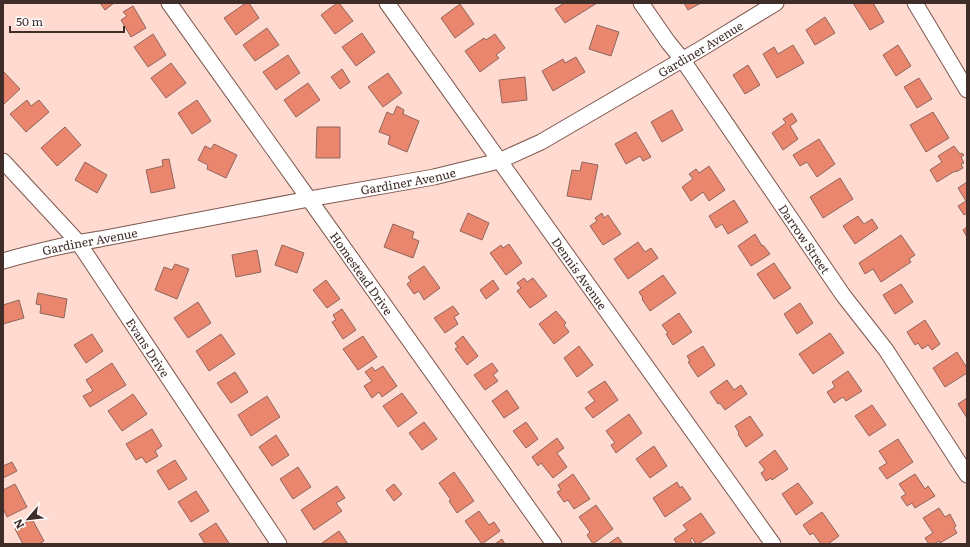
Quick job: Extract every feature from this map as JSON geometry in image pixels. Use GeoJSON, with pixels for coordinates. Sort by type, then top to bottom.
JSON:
{"type":"FeatureCollection","features":[{"type":"Feature","properties":{"kind":"street","name":"Homestead Drive"},"geometry":{"type":"LineString","coordinates":[[169,3],[554,544]]}},
{"type":"Feature","properties":{"kind":"street","name":"Dennis Avenue"},"geometry":{"type":"LineString","coordinates":[[387,3],[773,544]]}},
{"type":"Feature","properties":{"kind":"street","name":"Darrow Street"},"geometry":{"type":"LineString","coordinates":[[641,3],[668,42],[682,59],[843,295],[886,350],[967,475]]}},
{"type":"Feature","properties":{"kind":"street","name":"Gardiner Avenue"},"geometry":{"type":"LineString","coordinates":[[3,261],[78,242],[434,177],[500,161],[541,142],[699,50],[776,3]]}},
{"type":"Feature","properties":{"kind":"street"},"geometry":{"type":"LineString","coordinates":[[915,3],[967,90]]}},
{"type":"Feature","properties":{"kind":"street","name":"Evans Drive"},"geometry":{"type":"LineString","coordinates":[[3,161],[78,242],[280,544]]}},
{"type":"Feature","properties":{"kind":"building"},"geometry":{"type":"Polygon","coordinates":[[[100,3],[114,3],[105,10],[100,3]]]}},
{"type":"Feature","properties":{"kind":"building"},"geometry":{"type":"Polygon","coordinates":[[[246,3],[249,3],[259,18],[236,35],[224,18],[246,3]]]}},
{"type":"Feature","properties":{"kind":"building"},"geometry":{"type":"Polygon","coordinates":[[[339,3],[353,21],[335,34],[321,15],[339,3]]]}},
{"type":"Feature","properties":{"kind":"building"},"geometry":{"type":"Polygon","coordinates":[[[562,3],[597,3],[565,23],[555,9],[563,4],[562,3]]]}},
{"type":"Feature","properties":{"kind":"building"},"geometry":{"type":"Polygon","coordinates":[[[684,3],[701,3],[688,10],[684,3]]]}},
{"type":"Feature","properties":{"kind":"building"},"geometry":{"type":"Polygon","coordinates":[[[853,3],[873,3],[884,22],[870,30],[853,3]]]}},
{"type":"Feature","properties":{"kind":"building"},"geometry":{"type":"Polygon","coordinates":[[[460,4],[474,24],[455,38],[441,18],[460,4]]]}},
{"type":"Feature","properties":{"kind":"building"},"geometry":{"type":"Polygon","coordinates":[[[133,6],[146,28],[131,37],[121,20],[127,16],[123,12],[133,6]]]}},
{"type":"Feature","properties":{"kind":"building"},"geometry":{"type":"Polygon","coordinates":[[[825,17],[835,33],[815,45],[806,30],[825,17]]]}},
{"type":"Feature","properties":{"kind":"building"},"geometry":{"type":"Polygon","coordinates":[[[597,25],[619,32],[611,56],[589,49],[597,25]]]}},
{"type":"Feature","properties":{"kind":"building"},"geometry":{"type":"Polygon","coordinates":[[[267,28],[279,45],[255,61],[243,45],[267,28]]]}},
{"type":"Feature","properties":{"kind":"building"},"geometry":{"type":"Polygon","coordinates":[[[362,33],[375,52],[356,66],[342,47],[362,33]]]}},
{"type":"Feature","properties":{"kind":"building"},"geometry":{"type":"Polygon","coordinates":[[[153,34],[166,55],[148,67],[134,47],[153,34]]]}},
{"type":"Feature","properties":{"kind":"building"},"geometry":{"type":"Polygon","coordinates":[[[495,34],[505,48],[496,55],[499,58],[480,72],[465,51],[484,38],[486,40],[495,34]]]}},
{"type":"Feature","properties":{"kind":"building"},"geometry":{"type":"Polygon","coordinates":[[[793,45],[804,63],[777,78],[763,54],[774,47],[778,54],[793,45]]]}},
{"type":"Feature","properties":{"kind":"building"},"geometry":{"type":"Polygon","coordinates":[[[898,45],[911,66],[896,76],[883,55],[898,45]]]}},
{"type":"Feature","properties":{"kind":"building"},"geometry":{"type":"Polygon","coordinates":[[[288,55],[300,73],[276,90],[263,72],[288,55]]]}},
{"type":"Feature","properties":{"kind":"building"},"geometry":{"type":"Polygon","coordinates":[[[576,57],[585,72],[553,91],[542,71],[563,59],[565,63],[576,57]]]}},
{"type":"Feature","properties":{"kind":"building"},"geometry":{"type":"Polygon","coordinates":[[[171,63],[186,83],[166,98],[151,78],[171,63]]]}},
{"type":"Feature","properties":{"kind":"building"},"geometry":{"type":"Polygon","coordinates":[[[748,65],[760,85],[745,94],[733,75],[748,65]]]}},
{"type":"Feature","properties":{"kind":"building"},"geometry":{"type":"Polygon","coordinates":[[[342,69],[350,82],[340,89],[331,77],[342,69]]]}},
{"type":"Feature","properties":{"kind":"building"},"geometry":{"type":"Polygon","coordinates":[[[3,71],[20,89],[3,105],[3,71]]]}},
{"type":"Feature","properties":{"kind":"building"},"geometry":{"type":"Polygon","coordinates":[[[388,73],[402,93],[383,107],[368,87],[388,73]]]}},
{"type":"Feature","properties":{"kind":"building"},"geometry":{"type":"Polygon","coordinates":[[[525,77],[527,100],[502,103],[499,80],[525,77]]]}},
{"type":"Feature","properties":{"kind":"building"},"geometry":{"type":"Polygon","coordinates":[[[919,78],[932,99],[917,108],[904,87],[919,78]]]}},
{"type":"Feature","properties":{"kind":"building"},"geometry":{"type":"Polygon","coordinates":[[[308,83],[320,100],[296,117],[284,100],[308,83]]]}},
{"type":"Feature","properties":{"kind":"building"},"geometry":{"type":"Polygon","coordinates":[[[27,100],[31,106],[39,100],[49,112],[26,132],[10,114],[27,100]]]}},
{"type":"Feature","properties":{"kind":"building"},"geometry":{"type":"Polygon","coordinates":[[[197,100],[211,121],[192,134],[178,113],[197,100]]]}},
{"type":"Feature","properties":{"kind":"building"},"geometry":{"type":"Polygon","coordinates":[[[397,106],[404,110],[403,114],[419,121],[407,152],[388,144],[390,136],[379,132],[387,112],[393,115],[397,106]]]}},
{"type":"Feature","properties":{"kind":"building"},"geometry":{"type":"Polygon","coordinates":[[[672,110],[683,130],[662,142],[651,122],[672,110]]]}},
{"type":"Feature","properties":{"kind":"building"},"geometry":{"type":"Polygon","coordinates":[[[933,112],[949,138],[926,152],[910,125],[933,112]]]}},
{"type":"Feature","properties":{"kind":"building"},"geometry":{"type":"Polygon","coordinates":[[[792,113],[797,121],[790,126],[798,139],[783,150],[772,133],[786,123],[783,119],[792,113]]]}},
{"type":"Feature","properties":{"kind":"building"},"geometry":{"type":"Polygon","coordinates":[[[65,127],[81,145],[57,166],[41,148],[65,127]]]}},
{"type":"Feature","properties":{"kind":"building"},"geometry":{"type":"Polygon","coordinates":[[[317,127],[340,127],[340,158],[316,158],[317,127]]]}},
{"type":"Feature","properties":{"kind":"building"},"geometry":{"type":"Polygon","coordinates":[[[636,132],[651,157],[643,161],[640,156],[626,164],[615,144],[636,132]]]}},
{"type":"Feature","properties":{"kind":"building"},"geometry":{"type":"Polygon","coordinates":[[[819,139],[835,164],[817,177],[807,162],[800,166],[793,155],[819,139]]]}},
{"type":"Feature","properties":{"kind":"building"},"geometry":{"type":"Polygon","coordinates":[[[214,144],[237,155],[226,178],[207,169],[208,165],[198,160],[205,146],[211,149],[214,144]]]}},
{"type":"Feature","properties":{"kind":"building"},"geometry":{"type":"Polygon","coordinates":[[[954,146],[960,154],[962,153],[964,155],[961,157],[964,163],[961,164],[963,168],[937,182],[930,170],[942,162],[938,156],[954,146]]]}},
{"type":"Feature","properties":{"kind":"building"},"geometry":{"type":"Polygon","coordinates":[[[169,159],[175,188],[151,193],[146,170],[163,166],[162,160],[169,159]]]}},
{"type":"Feature","properties":{"kind":"building"},"geometry":{"type":"Polygon","coordinates":[[[85,162],[107,175],[97,193],[75,180],[85,162]]]}},
{"type":"Feature","properties":{"kind":"building"},"geometry":{"type":"Polygon","coordinates":[[[582,162],[598,165],[591,200],[567,196],[572,170],[580,171],[582,162]]]}},
{"type":"Feature","properties":{"kind":"building"},"geometry":{"type":"Polygon","coordinates":[[[709,166],[725,190],[709,201],[703,192],[691,201],[682,187],[693,179],[689,174],[696,169],[699,173],[709,166]]]}},
{"type":"Feature","properties":{"kind":"building"},"geometry":{"type":"Polygon","coordinates":[[[840,178],[853,199],[823,218],[810,197],[840,178]]]}},
{"type":"Feature","properties":{"kind":"building"},"geometry":{"type":"Polygon","coordinates":[[[967,182],[967,213],[964,215],[958,206],[966,201],[958,188],[967,182]]]}},
{"type":"Feature","properties":{"kind":"building"},"geometry":{"type":"Polygon","coordinates":[[[734,200],[748,222],[728,234],[722,224],[716,228],[709,216],[734,200]]]}},
{"type":"Feature","properties":{"kind":"building"},"geometry":{"type":"Polygon","coordinates":[[[468,213],[489,223],[482,240],[460,231],[468,213]]]}},
{"type":"Feature","properties":{"kind":"building"},"geometry":{"type":"Polygon","coordinates":[[[602,213],[604,218],[608,215],[621,234],[603,245],[590,226],[597,221],[595,218],[602,213]]]}},
{"type":"Feature","properties":{"kind":"building"},"geometry":{"type":"Polygon","coordinates":[[[858,216],[864,224],[872,219],[878,228],[855,244],[843,226],[858,216]]]}},
{"type":"Feature","properties":{"kind":"building"},"geometry":{"type":"Polygon","coordinates":[[[393,224],[414,232],[412,238],[419,241],[413,258],[384,247],[393,224]]]}},
{"type":"Feature","properties":{"kind":"building"},"geometry":{"type":"Polygon","coordinates":[[[967,227],[967,237],[963,230],[967,227]]]}},
{"type":"Feature","properties":{"kind":"building"},"geometry":{"type":"Polygon","coordinates":[[[755,234],[762,246],[763,245],[770,254],[751,266],[738,246],[755,234]]]}},
{"type":"Feature","properties":{"kind":"building"},"geometry":{"type":"Polygon","coordinates":[[[901,235],[915,255],[909,259],[911,262],[881,282],[873,269],[865,274],[859,263],[901,235]]]}},
{"type":"Feature","properties":{"kind":"building"},"geometry":{"type":"Polygon","coordinates":[[[638,242],[645,252],[651,248],[658,258],[628,279],[614,259],[638,242]]]}},
{"type":"Feature","properties":{"kind":"building"},"geometry":{"type":"Polygon","coordinates":[[[509,244],[522,263],[506,275],[490,253],[501,245],[503,248],[509,244]]]}},
{"type":"Feature","properties":{"kind":"building"},"geometry":{"type":"Polygon","coordinates":[[[282,245],[304,253],[297,273],[275,265],[282,245]]]}},
{"type":"Feature","properties":{"kind":"building"},"geometry":{"type":"Polygon","coordinates":[[[257,250],[261,272],[236,277],[232,255],[257,250]]]}},
{"type":"Feature","properties":{"kind":"building"},"geometry":{"type":"Polygon","coordinates":[[[774,263],[791,288],[774,299],[757,274],[774,263]]]}},
{"type":"Feature","properties":{"kind":"building"},"geometry":{"type":"Polygon","coordinates":[[[175,264],[189,269],[177,299],[155,290],[164,267],[172,270],[175,264]]]}},
{"type":"Feature","properties":{"kind":"building"},"geometry":{"type":"Polygon","coordinates":[[[424,266],[440,288],[424,300],[419,291],[414,294],[407,284],[411,281],[408,277],[424,266]]]}},
{"type":"Feature","properties":{"kind":"building"},"geometry":{"type":"Polygon","coordinates":[[[663,275],[676,293],[650,311],[639,292],[663,275]]]}},
{"type":"Feature","properties":{"kind":"building"},"geometry":{"type":"Polygon","coordinates":[[[524,278],[527,282],[533,278],[547,296],[530,308],[517,291],[521,288],[517,283],[524,278]]]}},
{"type":"Feature","properties":{"kind":"building"},"geometry":{"type":"Polygon","coordinates":[[[326,280],[340,299],[327,308],[313,290],[326,280]]]}},
{"type":"Feature","properties":{"kind":"building"},"geometry":{"type":"Polygon","coordinates":[[[493,280],[499,289],[486,299],[480,290],[493,280]]]}},
{"type":"Feature","properties":{"kind":"building"},"geometry":{"type":"Polygon","coordinates":[[[901,284],[913,302],[895,314],[883,295],[901,284]]]}},
{"type":"Feature","properties":{"kind":"building"},"geometry":{"type":"Polygon","coordinates":[[[38,293],[67,299],[64,318],[40,313],[41,305],[36,304],[38,293]]]}},
{"type":"Feature","properties":{"kind":"building"},"geometry":{"type":"Polygon","coordinates":[[[19,300],[24,318],[3,324],[3,305],[19,300]]]}},
{"type":"Feature","properties":{"kind":"building"},"geometry":{"type":"Polygon","coordinates":[[[198,302],[211,323],[188,338],[174,318],[198,302]]]}},
{"type":"Feature","properties":{"kind":"building"},"geometry":{"type":"Polygon","coordinates":[[[800,303],[813,323],[797,334],[784,314],[800,303]]]}},
{"type":"Feature","properties":{"kind":"building"},"geometry":{"type":"Polygon","coordinates":[[[453,306],[459,314],[454,317],[458,324],[445,333],[434,318],[453,306]]]}},
{"type":"Feature","properties":{"kind":"building"},"geometry":{"type":"Polygon","coordinates":[[[342,309],[356,330],[343,339],[332,322],[336,320],[333,315],[342,309]]]}},
{"type":"Feature","properties":{"kind":"building"},"geometry":{"type":"Polygon","coordinates":[[[556,311],[566,323],[564,325],[569,332],[554,344],[539,324],[556,311]]]}},
{"type":"Feature","properties":{"kind":"building"},"geometry":{"type":"Polygon","coordinates":[[[679,313],[692,332],[673,345],[666,334],[668,333],[662,325],[679,313]]]}},
{"type":"Feature","properties":{"kind":"building"},"geometry":{"type":"Polygon","coordinates":[[[925,320],[940,344],[932,350],[928,345],[922,349],[918,343],[915,345],[907,332],[925,320]]]}},
{"type":"Feature","properties":{"kind":"building"},"geometry":{"type":"Polygon","coordinates":[[[830,333],[844,353],[813,374],[799,354],[830,333]]]}},
{"type":"Feature","properties":{"kind":"building"},"geometry":{"type":"Polygon","coordinates":[[[92,334],[103,351],[86,363],[74,345],[92,334]]]}},
{"type":"Feature","properties":{"kind":"building"},"geometry":{"type":"Polygon","coordinates":[[[221,334],[235,354],[209,371],[196,351],[221,334]]]}},
{"type":"Feature","properties":{"kind":"building"},"geometry":{"type":"Polygon","coordinates":[[[363,336],[377,357],[358,370],[343,349],[363,336]]]}},
{"type":"Feature","properties":{"kind":"building"},"geometry":{"type":"Polygon","coordinates":[[[463,336],[478,356],[467,365],[455,349],[458,347],[455,343],[463,336]]]}},
{"type":"Feature","properties":{"kind":"building"},"geometry":{"type":"Polygon","coordinates":[[[579,346],[593,365],[577,377],[564,358],[579,346]]]}},
{"type":"Feature","properties":{"kind":"building"},"geometry":{"type":"Polygon","coordinates":[[[703,346],[715,365],[698,377],[688,362],[690,361],[687,356],[703,346]]]}},
{"type":"Feature","properties":{"kind":"building"},"geometry":{"type":"Polygon","coordinates":[[[957,352],[967,368],[967,373],[945,387],[933,368],[957,352]]]}},
{"type":"Feature","properties":{"kind":"building"},"geometry":{"type":"Polygon","coordinates":[[[112,363],[126,385],[90,407],[83,396],[93,391],[86,380],[112,363]]]}},
{"type":"Feature","properties":{"kind":"building"},"geometry":{"type":"Polygon","coordinates":[[[492,363],[498,371],[493,375],[498,381],[485,390],[474,375],[492,363]]]}},
{"type":"Feature","properties":{"kind":"building"},"geometry":{"type":"Polygon","coordinates":[[[383,366],[397,386],[382,397],[379,392],[372,398],[364,386],[372,381],[365,372],[372,367],[375,371],[383,366]]]}},
{"type":"Feature","properties":{"kind":"building"},"geometry":{"type":"Polygon","coordinates":[[[848,371],[862,391],[846,401],[843,397],[834,403],[827,392],[835,387],[832,382],[848,371]]]}},
{"type":"Feature","properties":{"kind":"building"},"geometry":{"type":"Polygon","coordinates":[[[235,372],[248,392],[231,403],[217,383],[235,372]]]}},
{"type":"Feature","properties":{"kind":"building"},"geometry":{"type":"Polygon","coordinates":[[[727,380],[734,390],[741,385],[747,394],[725,410],[720,403],[718,404],[710,392],[727,380]]]}},
{"type":"Feature","properties":{"kind":"building"},"geometry":{"type":"Polygon","coordinates":[[[605,381],[618,400],[593,418],[585,408],[595,401],[588,392],[605,381]]]}},
{"type":"Feature","properties":{"kind":"building"},"geometry":{"type":"Polygon","coordinates":[[[507,390],[519,408],[504,418],[492,401],[507,390]]]}},
{"type":"Feature","properties":{"kind":"building"},"geometry":{"type":"Polygon","coordinates":[[[402,393],[417,413],[398,427],[383,406],[402,393]]]}},
{"type":"Feature","properties":{"kind":"building"},"geometry":{"type":"Polygon","coordinates":[[[133,394],[147,414],[122,431],[108,411],[133,394]]]}},
{"type":"Feature","properties":{"kind":"building"},"geometry":{"type":"Polygon","coordinates":[[[267,396],[280,417],[251,436],[238,415],[267,396]]]}},
{"type":"Feature","properties":{"kind":"building"},"geometry":{"type":"Polygon","coordinates":[[[967,398],[967,418],[958,404],[967,398]]]}},
{"type":"Feature","properties":{"kind":"building"},"geometry":{"type":"Polygon","coordinates":[[[872,405],[886,425],[869,436],[855,416],[872,405]]]}},
{"type":"Feature","properties":{"kind":"building"},"geometry":{"type":"Polygon","coordinates":[[[629,414],[642,433],[616,453],[611,445],[615,443],[606,431],[629,414]]]}},
{"type":"Feature","properties":{"kind":"building"},"geometry":{"type":"Polygon","coordinates":[[[750,416],[763,435],[746,447],[735,426],[750,416]]]}},
{"type":"Feature","properties":{"kind":"building"},"geometry":{"type":"Polygon","coordinates":[[[424,422],[437,439],[422,450],[409,433],[424,422]]]}},
{"type":"Feature","properties":{"kind":"building"},"geometry":{"type":"Polygon","coordinates":[[[526,422],[538,439],[526,448],[513,431],[526,422]]]}},
{"type":"Feature","properties":{"kind":"building"},"geometry":{"type":"Polygon","coordinates":[[[152,429],[162,446],[155,451],[158,456],[146,463],[142,457],[136,460],[126,444],[152,429]]]}},
{"type":"Feature","properties":{"kind":"building"},"geometry":{"type":"Polygon","coordinates":[[[276,435],[289,455],[272,466],[259,447],[276,435]]]}},
{"type":"Feature","properties":{"kind":"building"},"geometry":{"type":"Polygon","coordinates":[[[557,438],[564,448],[557,453],[567,467],[553,478],[541,463],[538,466],[532,457],[557,438]]]}},
{"type":"Feature","properties":{"kind":"building"},"geometry":{"type":"Polygon","coordinates":[[[898,439],[913,462],[887,479],[879,468],[887,463],[879,451],[898,439]]]}},
{"type":"Feature","properties":{"kind":"building"},"geometry":{"type":"Polygon","coordinates":[[[654,446],[667,466],[650,478],[636,459],[654,446]]]}},
{"type":"Feature","properties":{"kind":"building"},"geometry":{"type":"Polygon","coordinates":[[[775,450],[788,469],[772,480],[771,478],[766,481],[761,473],[765,470],[759,462],[775,450]]]}},
{"type":"Feature","properties":{"kind":"building"},"geometry":{"type":"Polygon","coordinates":[[[175,460],[187,479],[169,490],[157,471],[175,460]]]}},
{"type":"Feature","properties":{"kind":"building"},"geometry":{"type":"Polygon","coordinates":[[[12,462],[17,471],[3,478],[3,466],[12,462]]]}},
{"type":"Feature","properties":{"kind":"building"},"geometry":{"type":"Polygon","coordinates":[[[298,467],[311,487],[293,499],[280,479],[298,467]]]}},
{"type":"Feature","properties":{"kind":"building"},"geometry":{"type":"Polygon","coordinates":[[[454,472],[474,501],[457,513],[449,501],[451,500],[439,483],[454,472]]]}},
{"type":"Feature","properties":{"kind":"building"},"geometry":{"type":"Polygon","coordinates":[[[573,474],[590,499],[574,509],[568,500],[564,502],[557,492],[561,490],[558,485],[573,474]]]}},
{"type":"Feature","properties":{"kind":"building"},"geometry":{"type":"Polygon","coordinates":[[[915,474],[925,489],[928,486],[935,496],[915,508],[912,503],[907,506],[901,497],[906,494],[899,484],[915,474]]]}},
{"type":"Feature","properties":{"kind":"building"},"geometry":{"type":"Polygon","coordinates":[[[677,482],[680,488],[682,486],[691,499],[665,517],[653,498],[677,482]]]}},
{"type":"Feature","properties":{"kind":"building"},"geometry":{"type":"Polygon","coordinates":[[[798,483],[813,503],[796,515],[782,494],[798,483]]]}},
{"type":"Feature","properties":{"kind":"building"},"geometry":{"type":"Polygon","coordinates":[[[15,484],[27,507],[7,517],[3,508],[3,490],[15,484]]]}},
{"type":"Feature","properties":{"kind":"building"},"geometry":{"type":"Polygon","coordinates":[[[394,484],[402,494],[394,501],[386,490],[394,484]]]}},
{"type":"Feature","properties":{"kind":"building"},"geometry":{"type":"Polygon","coordinates":[[[337,486],[345,498],[336,503],[342,511],[314,530],[301,510],[337,486]]]}},
{"type":"Feature","properties":{"kind":"building"},"geometry":{"type":"Polygon","coordinates":[[[196,491],[209,511],[191,522],[178,502],[196,491]]]}},
{"type":"Feature","properties":{"kind":"building"},"geometry":{"type":"Polygon","coordinates":[[[596,505],[613,529],[593,544],[587,535],[590,532],[579,517],[596,505]]]}},
{"type":"Feature","properties":{"kind":"building"},"geometry":{"type":"Polygon","coordinates":[[[939,508],[945,517],[950,514],[956,526],[954,528],[957,533],[940,543],[939,541],[934,544],[929,544],[925,538],[933,533],[923,518],[939,508]]]}},
{"type":"Feature","properties":{"kind":"building"},"geometry":{"type":"Polygon","coordinates":[[[479,511],[489,525],[494,522],[500,531],[482,544],[465,521],[479,511]]]}},
{"type":"Feature","properties":{"kind":"building"},"geometry":{"type":"Polygon","coordinates":[[[822,512],[839,536],[828,544],[821,544],[813,533],[810,535],[803,525],[822,512]]]}},
{"type":"Feature","properties":{"kind":"building"},"geometry":{"type":"Polygon","coordinates":[[[701,513],[715,533],[698,544],[696,544],[692,538],[690,540],[693,544],[677,544],[674,539],[687,530],[683,525],[701,513]]]}},
{"type":"Feature","properties":{"kind":"building"},"geometry":{"type":"Polygon","coordinates":[[[32,519],[44,541],[39,544],[23,544],[15,529],[32,519]]]}},
{"type":"Feature","properties":{"kind":"building"},"geometry":{"type":"Polygon","coordinates":[[[216,523],[229,543],[228,544],[205,544],[199,534],[216,523]]]}},
{"type":"Feature","properties":{"kind":"building"},"geometry":{"type":"Polygon","coordinates":[[[339,531],[348,544],[322,543],[339,531]]]}},
{"type":"Feature","properties":{"kind":"building"},"geometry":{"type":"Polygon","coordinates":[[[618,537],[623,544],[608,544],[618,537]]]}},
{"type":"Feature","properties":{"kind":"building"},"geometry":{"type":"Polygon","coordinates":[[[502,539],[505,544],[495,544],[502,539]]]}}]}
